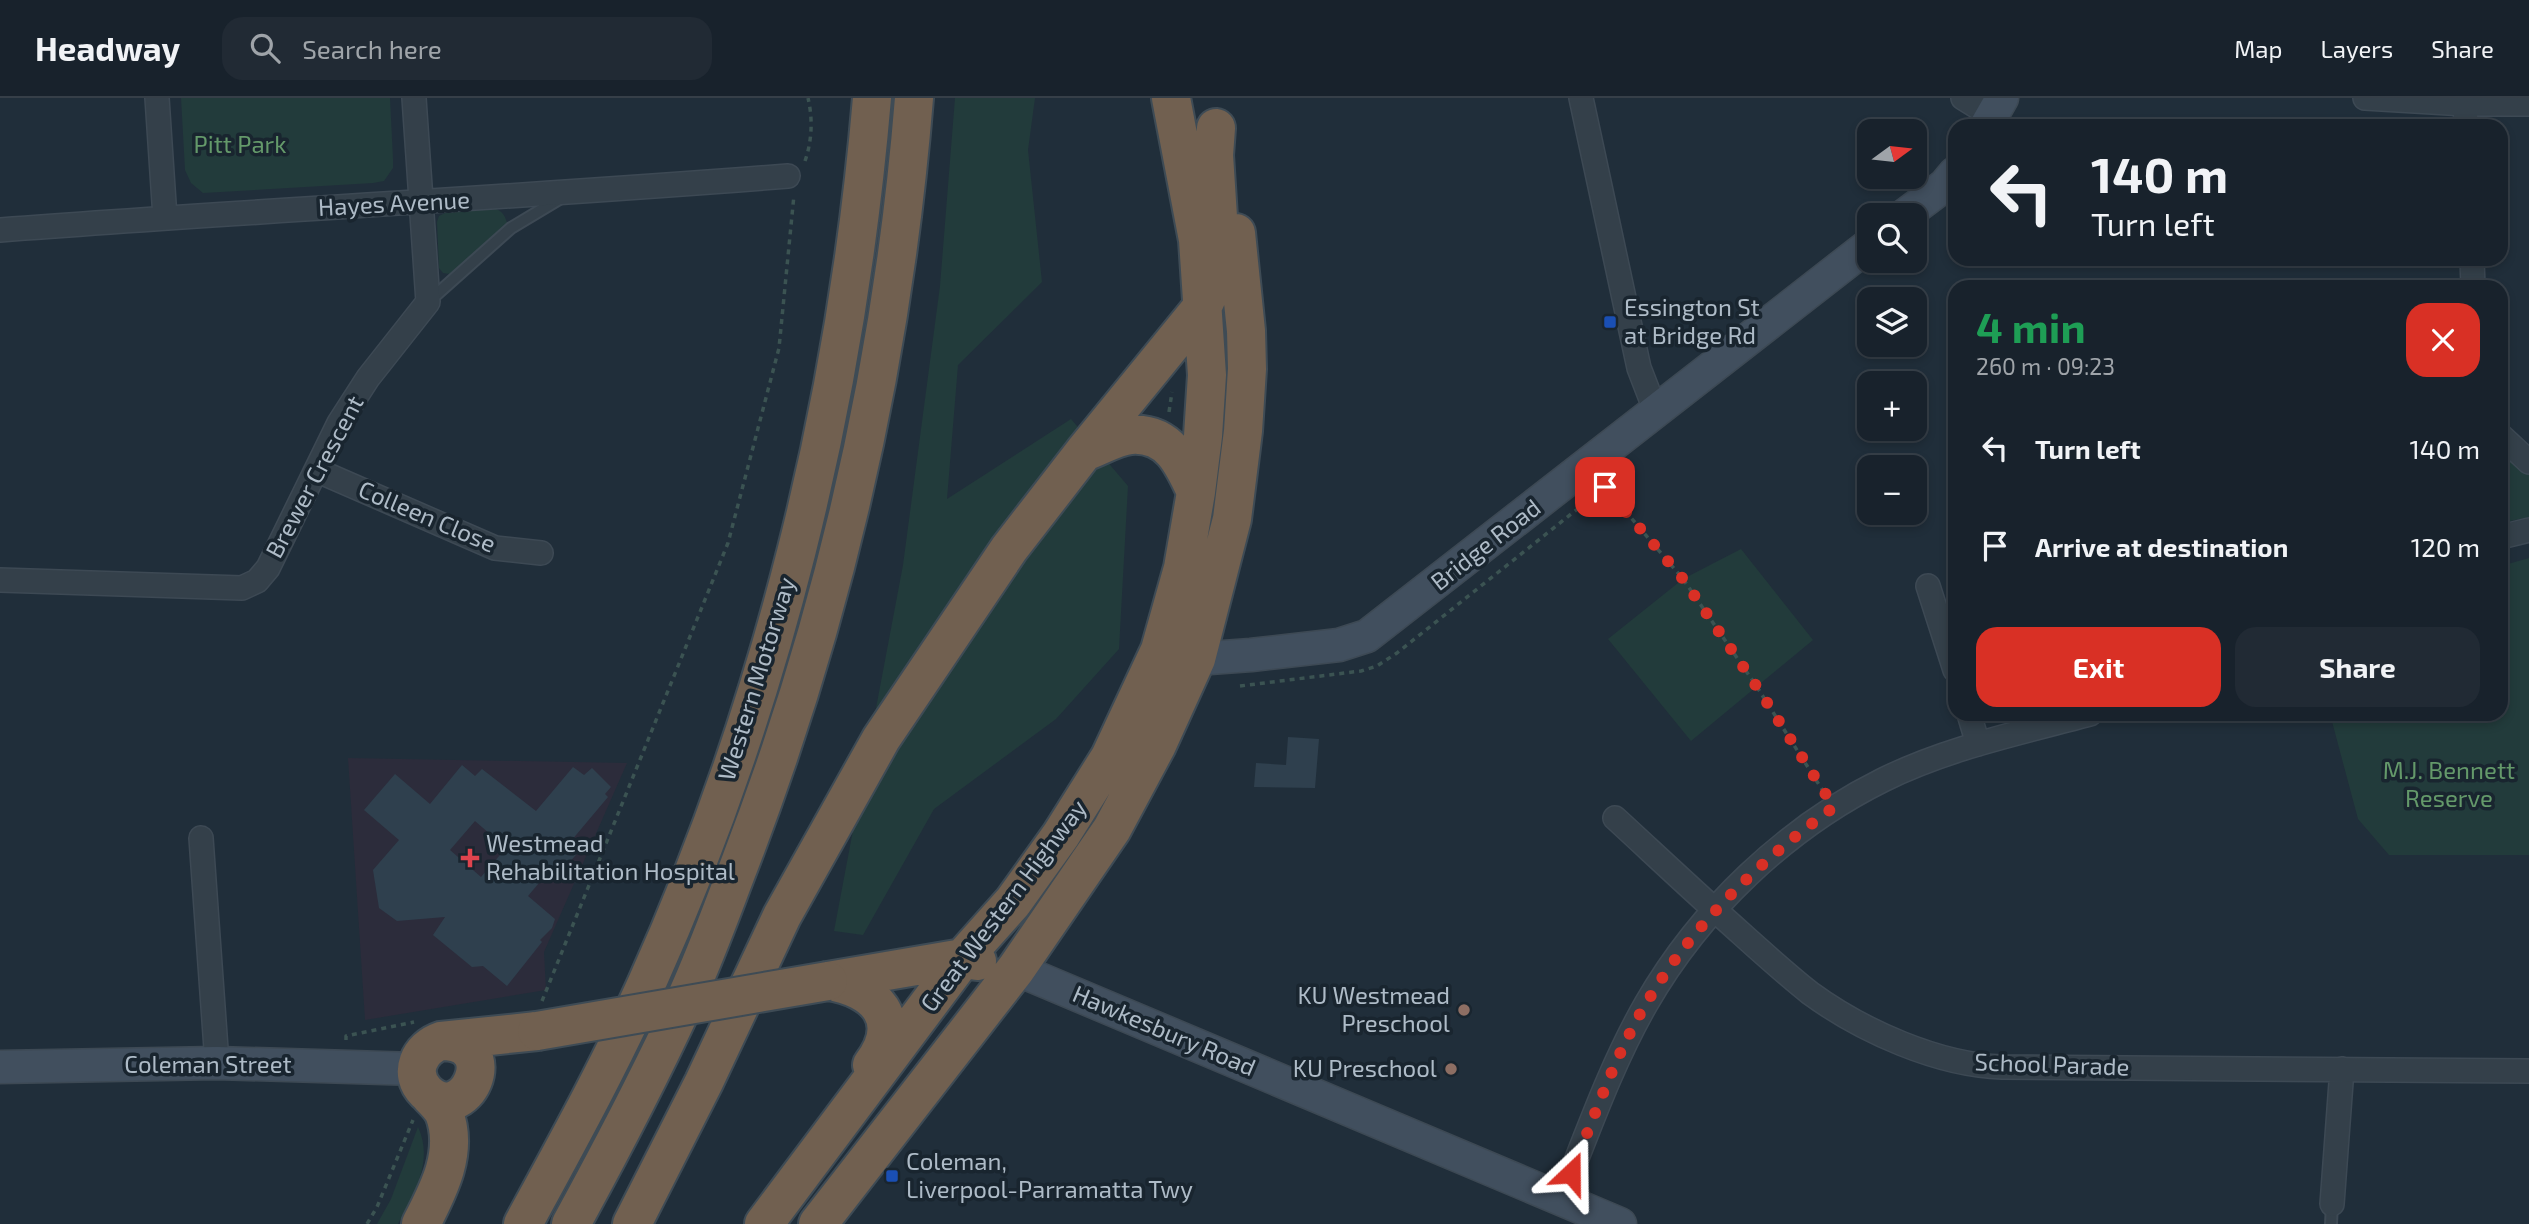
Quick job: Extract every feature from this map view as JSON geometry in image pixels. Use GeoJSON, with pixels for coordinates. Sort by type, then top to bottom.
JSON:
{"type":"FeatureCollection","features":[{"type":"Feature","properties":{"kind":"highway","name":"Western Motorway"},"geometry":{"type":"LineString","coordinates":[[523,1224],[580,1118],[647,983],[716,811],[758,687],[798,544],[832,396],[856,252],[872,98]]}},
{"type":"Feature","properties":{"kind":"highway","name":"Western Motorway"},"geometry":{"type":"LineString","coordinates":[[570,1224],[628,1117],[687,995],[748,843],[795,710],[834,571],[874,396],[902,212],[914,98]]}},
{"type":"Feature","properties":{"kind":"highway","name":"Great Western Highway"},"geometry":{"type":"LineString","coordinates":[[764,1224],[963,958],[1013,902],[1085,798],[1110,757],[1160,650],[1182,568],[1196,492],[1206,380],[1203,306],[1193,210],[1171,98]]}},
{"type":"Feature","properties":{"kind":"highway","name":"Great Western Highway"},"geometry":{"type":"LineString","coordinates":[[818,1224],[1016,969],[1112,829],[1157,745],[1196,659],[1232,519],[1242,442],[1247,369],[1233,212],[1213,113]]}},
{"type":"Feature","properties":{"kind":"highway"},"geometry":{"type":"LineString","coordinates":[[632,1224],[704,1082],[782,916],[881,739],[1009,549],[1203,306],[1216,275],[1220,248],[1213,113]]}},
{"type":"Feature","properties":{"kind":"highway"},"geometry":{"type":"LineString","coordinates":[[1084,452],[1130,435],[1149,436],[1165,442],[1182,461],[1196,492]]}},
{"type":"Feature","properties":{"kind":"highway"},"geometry":{"type":"LineString","coordinates":[[432,1030],[828,981],[963,958],[1016,969]]}},
{"type":"Feature","properties":{"kind":"highway"},"geometry":{"type":"LineString","coordinates":[[828,981],[843,984],[868,996],[881,1010],[887,1025],[886,1044],[852,1091],[839,1124]]}},
{"type":"Feature","properties":{"kind":"highway"},"geometry":{"type":"LineString","coordinates":[[421,1092],[440,1100],[460,1097],[500,1057],[534,1017]]}},
{"type":"Feature","properties":{"kind":"highway"},"geometry":{"type":"LineString","coordinates":[[432,1030],[461,1044],[469,1051],[476,1066],[474,1083]]}},
{"type":"Feature","properties":{"kind":"highway"},"geometry":{"type":"LineString","coordinates":[[421,1224],[444,1175],[449,1151],[443,1112],[421,1092],[418,1059],[432,1030]]}},
{"type":"Feature","properties":{"kind":"street"},"geometry":{"type":"LineString","coordinates":[[157,98],[165,218]]}},
{"type":"Feature","properties":{"kind":"street"},"geometry":{"type":"LineString","coordinates":[[414,98],[428,302]]}},
{"type":"Feature","properties":{"kind":"street"},"geometry":{"type":"LineString","coordinates":[[1581,98],[1639,368],[1656,412]]}},
{"type":"Feature","properties":{"kind":"street"},"geometry":{"type":"LineString","coordinates":[[1963,98],[1993,113]]}},
{"type":"Feature","properties":{"kind":"street"},"geometry":{"type":"LineString","coordinates":[[2365,98],[2466,115],[2529,104]]}},
{"type":"Feature","properties":{"kind":"street","name":"Hayes Avenue"},"geometry":{"type":"LineString","coordinates":[[0,230],[796,176]]}},
{"type":"Feature","properties":{"kind":"street"},"geometry":{"type":"LineString","coordinates":[[1921,203],[1948,181]]}},
{"type":"Feature","properties":{"kind":"street","name":"Bridge Road"},"geometry":{"type":"LineString","coordinates":[[1160,650],[1196,659],[1339,645],[1367,636],[1857,254]]}},
{"type":"Feature","properties":{"kind":"street","name":"Brewer Crescent"},"geometry":{"type":"LineString","coordinates":[[0,580],[242,588],[257,581],[268,568],[339,423],[368,378],[428,302]]}},
{"type":"Feature","properties":{"kind":"street"},"geometry":{"type":"LineString","coordinates":[[2508,442],[2529,462]]}},
{"type":"Feature","properties":{"kind":"street","name":"Colleen Close"},"geometry":{"type":"LineString","coordinates":[[316,470],[495,548],[541,553]]}},
{"type":"Feature","properties":{"kind":"street"},"geometry":{"type":"LineString","coordinates":[[2508,535],[2529,530]]}},
{"type":"Feature","properties":{"kind":"street"},"geometry":{"type":"LineString","coordinates":[[1928,586],[1948,648]]}},
{"type":"Feature","properties":{"kind":"street"},"geometry":{"type":"LineString","coordinates":[[1971,721],[1978,744]]}},
{"type":"Feature","properties":{"kind":"street"},"geometry":{"type":"LineString","coordinates":[[1561,1199],[1622,1050],[1646,1003],[1681,951],[1715,910],[1752,872],[1834,807],[1884,779],[1978,744],[2064,721]]}},
{"type":"Feature","properties":{"kind":"street","name":"School Parade"},"geometry":{"type":"LineString","coordinates":[[1615,818],[1793,979],[1828,1005],[1902,1043],[1972,1065],[2529,1071]]}},
{"type":"Feature","properties":{"kind":"street"},"geometry":{"type":"LineString","coordinates":[[201,838],[217,1063]]}},
{"type":"Feature","properties":{"kind":"street","name":"Hawkesbury Road"},"geometry":{"type":"LineString","coordinates":[[1016,969],[1620,1224]]}},
{"type":"Feature","properties":{"kind":"street","name":"Coleman Street"},"geometry":{"type":"LineString","coordinates":[[0,1067],[217,1063],[347,1067],[421,1092]]}},
{"type":"Feature","properties":{"kind":"street"},"geometry":{"type":"LineString","coordinates":[[2332,1214],[2342,1069]]}},
{"type":"Feature","properties":{"kind":"lane","name":"Brewer Crescent"},"geometry":{"type":"LineString","coordinates":[[428,302],[511,228],[570,193]]}},
{"type":"Feature","properties":{"kind":"path"},"geometry":{"type":"LineString","coordinates":[[534,1017],[543,1001],[728,543],[779,348],[796,176],[810,148],[811,111],[808,98]]}},
{"type":"Feature","properties":{"kind":"path"},"geometry":{"type":"LineString","coordinates":[[1167,421],[1174,383]]}},
{"type":"Feature","properties":{"kind":"path"},"geometry":{"type":"LineString","coordinates":[[1605,487],[1683,579],[1834,807]]}},
{"type":"Feature","properties":{"kind":"path"},"geometry":{"type":"LineString","coordinates":[[347,1067],[346,1036],[432,1030]]}},
{"type":"Feature","properties":{"kind":"path"},"geometry":{"type":"LineString","coordinates":[[367,1224],[377,1207],[421,1092]]}},
{"type":"Feature","properties":{"kind":"shaded area","name":"Westmead Rehabilitation Hospital"},"geometry":{"type":"Polygon","coordinates":[[[348,758],[627,763],[544,952],[546,990],[365,1020],[348,758]]]}},
{"type":"Feature","properties":{"kind":"green space","name":"Pitt Park"},"geometry":{"type":"Polygon","coordinates":[[[181,98],[390,98],[393,168],[384,181],[373,183],[203,193],[191,183],[185,170],[181,98]]]}},
{"type":"Feature","properties":{"kind":"green space"},"geometry":{"type":"Polygon","coordinates":[[[955,98],[1035,98],[1028,150],[1042,282],[958,365],[947,499],[1071,419],[1128,486],[1119,649],[1056,719],[934,809],[863,935],[834,931],[903,565],[940,286],[955,98]]]}},
{"type":"Feature","properties":{"kind":"green space"},"geometry":{"type":"Polygon","coordinates":[[[494,208],[503,214],[507,223],[455,271],[450,274],[443,273],[439,268],[439,216],[447,212],[494,208]]]}},
{"type":"Feature","properties":{"kind":"green space"},"geometry":{"type":"Polygon","coordinates":[[[2508,459],[2529,475],[2529,517],[2508,522],[2508,459]]]}},
{"type":"Feature","properties":{"kind":"green space"},"geometry":{"type":"Polygon","coordinates":[[[1741,549],[1813,640],[1691,741],[1608,639],[1683,579],[1741,549]]]}},
{"type":"Feature","properties":{"kind":"green space","name":"M.J. Bennett Reserve"},"geometry":{"type":"Polygon","coordinates":[[[2529,558],[2529,855],[2389,855],[2358,819],[2332,721],[2508,721],[2508,564],[2529,558]]]}},
{"type":"Feature","properties":{"kind":"green space"},"geometry":{"type":"Polygon","coordinates":[[[418,1127],[424,1152],[416,1189],[398,1224],[377,1224],[391,1199],[418,1127]]]}},
{"type":"Feature","properties":{"kind":"building"},"geometry":{"type":"Polygon","coordinates":[[[1288,737],[1319,739],[1315,788],[1254,787],[1256,763],[1286,765],[1288,737]]]}},
{"type":"Feature","properties":{"kind":"building"},"geometry":{"type":"Polygon","coordinates":[[[462,765],[475,776],[482,769],[536,811],[573,767],[584,775],[592,768],[611,787],[605,794],[608,797],[571,841],[581,849],[562,871],[555,864],[528,896],[555,919],[552,928],[540,940],[542,942],[507,986],[483,966],[472,967],[433,935],[445,917],[397,921],[379,908],[373,870],[399,840],[364,810],[395,774],[430,804],[462,765]],[[475,821],[450,850],[481,877],[506,848],[475,821]]]}},
{"type":"Feature","properties":{"kind":"place","name":"Essington St at Bridge Rd"},"geometry":{"type":"Point","coordinates":[1610,322]}},
{"type":"Feature","properties":{"kind":"place","name":"Westmead Rehabilitation Hospital"},"geometry":{"type":"Point","coordinates":[470,858]}},
{"type":"Feature","properties":{"kind":"place","name":"KU Westmead Preschool"},"geometry":{"type":"Point","coordinates":[1464,1010]}},
{"type":"Feature","properties":{"kind":"place","name":"KU Preschool"},"geometry":{"type":"Point","coordinates":[1451,1069]}},
{"type":"Feature","properties":{"kind":"place","name":"Coleman, Liverpool-Parramatta Twy"},"geometry":{"type":"Point","coordinates":[892,1176]}},
{"type":"Feature","properties":{"kind":"route"},"geometry":{"type":"LineString","coordinates":[[1571,1173],[1622,1050],[1646,1003],[1681,951],[1715,910],[1752,872],[1792,837],[1834,807],[1683,579],[1605,487]]}}]}
